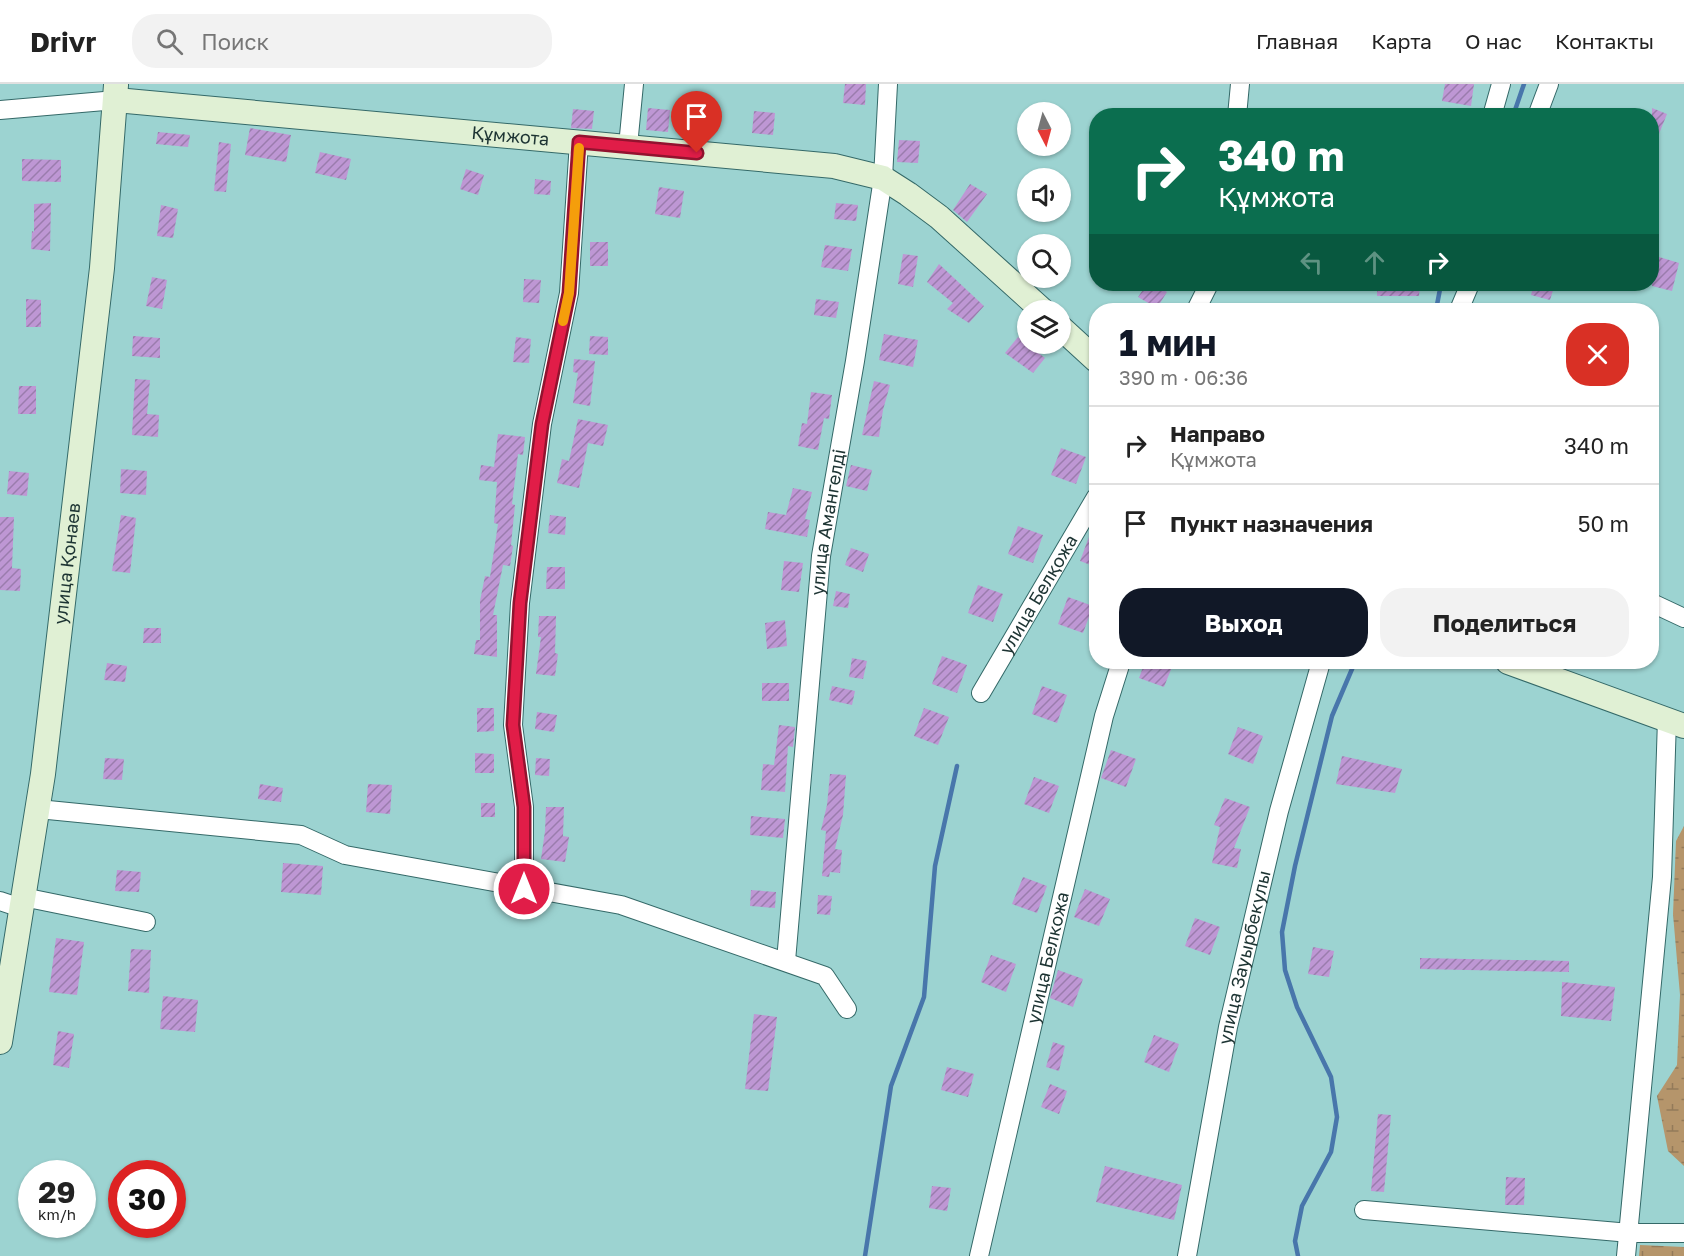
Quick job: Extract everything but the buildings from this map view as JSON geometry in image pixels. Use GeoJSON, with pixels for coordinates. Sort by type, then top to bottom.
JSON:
{"type":"FeatureCollection","features":[{"type":"Feature","properties":{"kind":"street"},"geometry":{"type":"LineString","coordinates":[[628,146],[634,84]]}},
{"type":"Feature","properties":{"kind":"street","name":"улица Амангелді"},"geometry":{"type":"LineString","coordinates":[[786,961],[821,556],[855,361],[883,178],[888,84]]}},
{"type":"Feature","properties":{"kind":"street"},"geometry":{"type":"LineString","coordinates":[[1238,108],[1240,84]]}},
{"type":"Feature","properties":{"kind":"street"},"geometry":{"type":"LineString","coordinates":[[1494,108],[1501,84]]}},
{"type":"Feature","properties":{"kind":"street"},"geometry":{"type":"LineString","coordinates":[[1540,108],[1550,84]]}},
{"type":"Feature","properties":{"kind":"street","name":"Құмжота"},"geometry":{"type":"LineString","coordinates":[[0,110],[116,92],[579,142],[834,166],[883,178],[939,217],[1031,300]]}},
{"type":"Feature","properties":{"kind":"street","name":"улица Қонаев"},"geometry":{"type":"LineString","coordinates":[[0,1042],[14,902],[38,809],[102,268],[116,92]]}},
{"type":"Feature","properties":{"kind":"street"},"geometry":{"type":"LineString","coordinates":[[524,889],[524,807],[513,725],[520,603],[542,424],[569,293],[579,142]]}},
{"type":"Feature","properties":{"kind":"street"},"geometry":{"type":"LineString","coordinates":[[1071,337],[1089,354]]}},
{"type":"Feature","properties":{"kind":"street","name":"улица Белқожа"},"geometry":{"type":"LineString","coordinates":[[981,693],[1089,509]]}},
{"type":"Feature","properties":{"kind":"street"},"geometry":{"type":"LineString","coordinates":[[1659,606],[1684,618]]}},
{"type":"Feature","properties":{"kind":"street","name":"улица Белкожа"},"geometry":{"type":"LineString","coordinates":[[979,1256],[1104,716],[1119,669]]}},
{"type":"Feature","properties":{"kind":"street","name":"улица Зауырбекулы"},"geometry":{"type":"LineString","coordinates":[[1187,1256],[1228,1027],[1279,811],[1319,669]]}},
{"type":"Feature","properties":{"kind":"street"},"geometry":{"type":"LineString","coordinates":[[1527,669],[1675,722],[1630,1233],[1626,1256]]}},
{"type":"Feature","properties":{"kind":"street"},"geometry":{"type":"LineString","coordinates":[[38,809],[301,834],[345,855],[621,905],[825,976],[847,1009]]}},
{"type":"Feature","properties":{"kind":"street"},"geometry":{"type":"LineString","coordinates":[[14,902],[146,922]]}},
{"type":"Feature","properties":{"kind":"street"},"geometry":{"type":"LineString","coordinates":[[1364,1210],[1630,1233],[1684,1233]]}},
{"type":"Feature","properties":{"kind":"green space"},"geometry":{"type":"Polygon","coordinates":[[[1684,826],[1684,1166],[1668,1151],[1657,1096],[1677,1065],[1680,995],[1673,914],[1676,841],[1684,826]]]}},
{"type":"Feature","properties":{"kind":"green space"},"geometry":{"type":"Polygon","coordinates":[[[1640,1245],[1684,1247],[1684,1256],[1639,1256],[1640,1245]]]}},
{"type":"Feature","properties":{"kind":"waterway"},"geometry":{"type":"LineString","coordinates":[[1516,108],[1524,84]]}},
{"type":"Feature","properties":{"kind":"waterway"},"geometry":{"type":"LineString","coordinates":[[1437,303],[1440,291]]}},
{"type":"Feature","properties":{"kind":"waterway"},"geometry":{"type":"LineString","coordinates":[[1298,1256],[1295,1241],[1302,1206],[1331,1152],[1337,1117],[1331,1077],[1297,1007],[1285,970],[1282,932],[1295,866],[1332,716],[1352,669]]}},
{"type":"Feature","properties":{"kind":"waterway"},"geometry":{"type":"LineString","coordinates":[[865,1256],[891,1086],[924,997],[935,866],[957,766]]}},
{"type":"Feature","properties":{"kind":"slow traffic"},"geometry":{"type":"LineString","coordinates":[[563,321],[569,293],[579,148]]}},
{"type":"Feature","properties":{"kind":"route"},"geometry":{"type":"LineString","coordinates":[[524,889],[524,807],[513,725],[520,603],[542,424],[569,293],[579,142],[697,153]]}}]}
